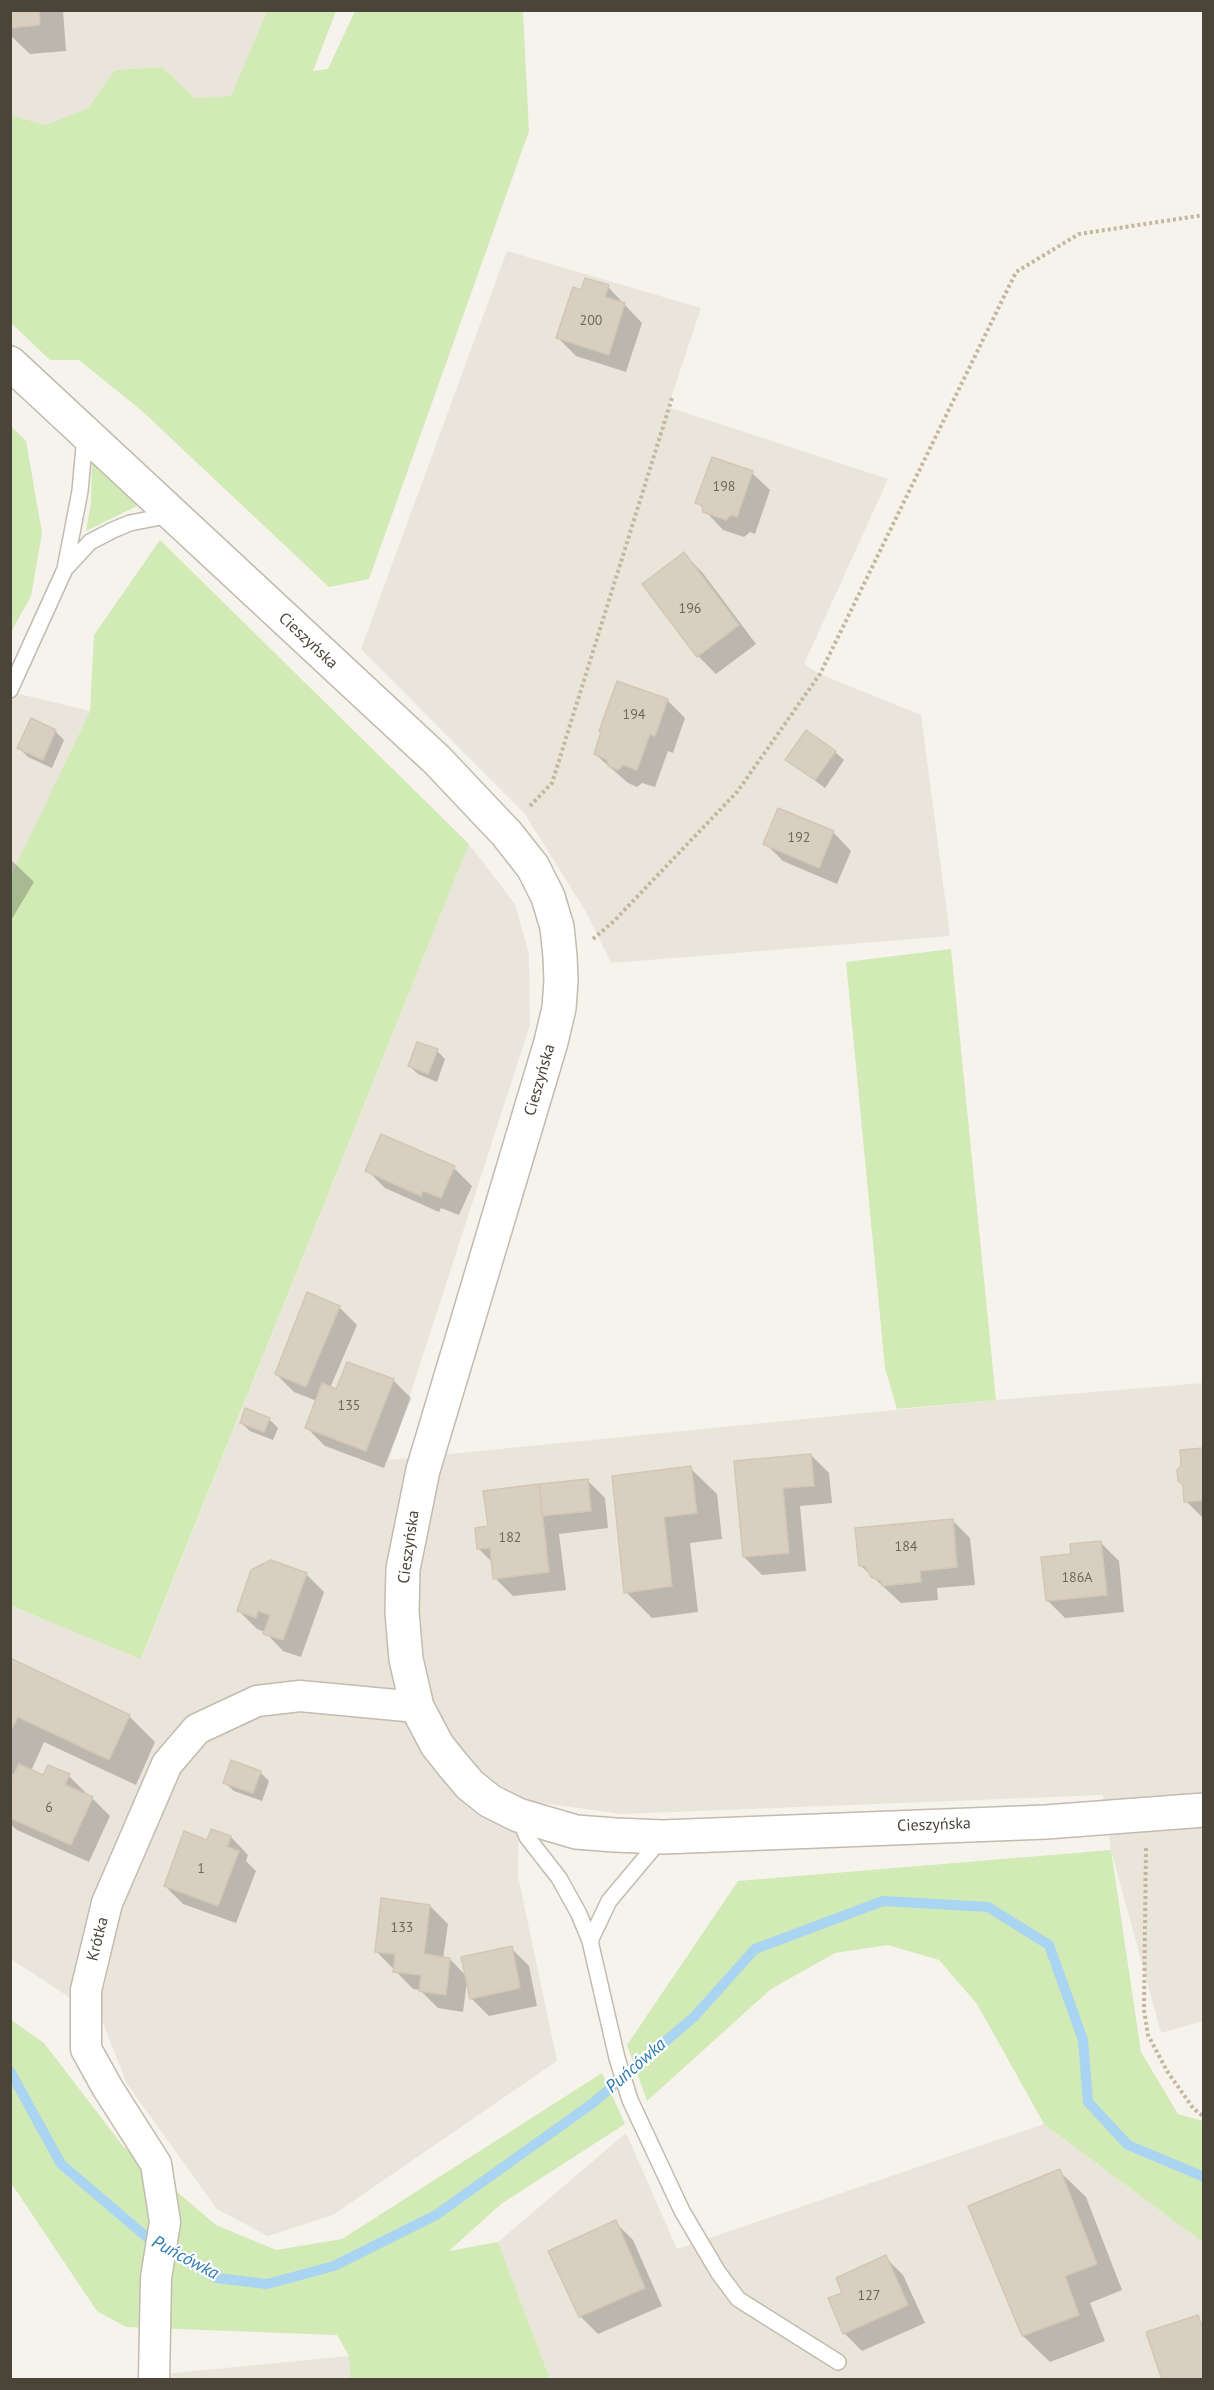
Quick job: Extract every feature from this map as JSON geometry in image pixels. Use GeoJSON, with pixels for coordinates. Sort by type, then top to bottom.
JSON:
{"type":"FeatureCollection","features":[{"type":"Feature","properties":{"kind":"street","name":"Cieszyńska"},"geometry":{"type":"LineString","coordinates":[[10,363],[437,760],[507,834],[533,867],[548,897],[557,927],[560,956],[559,1008],[551,1042],[423,1470],[403,1569],[402,1612],[406,1659],[417,1707],[437,1745],[470,1785],[490,1801],[518,1815],[576,1832],[663,1837],[1046,1822],[1203,1810]]}},
{"type":"Feature","properties":{"kind":"street","name":"Krótka"},"geometry":{"type":"LineString","coordinates":[[154,2379],[156,2278],[165,2222],[156,2164],[107,2087],[86,2049],[86,1990],[106,1903],[167,1764],[197,1729],[257,1701],[300,1696],[417,1707]]}},
{"type":"Feature","properties":{"kind":"lane"},"geometry":{"type":"LineString","coordinates":[[10,690],[65,569],[79,500],[86,433]]}},
{"type":"Feature","properties":{"kind":"lane"},"geometry":{"type":"LineString","coordinates":[[65,569],[90,542],[113,530],[130,523],[172,515]]}},
{"type":"Feature","properties":{"kind":"lane"},"geometry":{"type":"LineString","coordinates":[[518,1815],[527,1837],[559,1878],[579,1914],[590,1941],[617,2058],[630,2100],[682,2211],[718,2272],[738,2299],[838,2362]]}},
{"type":"Feature","properties":{"kind":"lane"},"geometry":{"type":"LineString","coordinates":[[590,1941],[609,1901],[663,1837]]}},
{"type":"Feature","properties":{"kind":"path"},"geometry":{"type":"LineString","coordinates":[[560,956],[587,944],[615,921],[737,792],[820,674],[1016,272],[1079,234],[1203,215]]}},
{"type":"Feature","properties":{"kind":"path"},"geometry":{"type":"LineString","coordinates":[[507,834],[552,783],[672,398]]}},
{"type":"Feature","properties":{"kind":"path"},"geometry":{"type":"LineString","coordinates":[[1147,1815],[1144,2010],[1148,2035],[1167,2071],[1193,2108],[1203,2117]]}},
{"type":"Feature","properties":{"kind":"shaded area"},"geometry":{"type":"Polygon","coordinates":[[[10,11],[267,11],[231,97],[195,98],[162,67],[115,70],[87,109],[45,125],[11,115],[10,11]]]}},
{"type":"Feature","properties":{"kind":"shaded area"},"geometry":{"type":"Polygon","coordinates":[[[507,251],[701,308],[668,407],[888,479],[804,664],[820,674],[921,715],[950,936],[611,963],[586,912],[524,813],[361,649],[507,251]]]}},
{"type":"Feature","properties":{"kind":"shaded area"},"geometry":{"type":"Polygon","coordinates":[[[11,692],[90,711],[11,878],[11,692]]]}},
{"type":"Feature","properties":{"kind":"shaded area"},"geometry":{"type":"Polygon","coordinates":[[[469,844],[515,904],[529,954],[530,1025],[389,1460],[996,1400],[1203,1383],[1203,2021],[1161,2033],[1111,1850],[1103,1795],[622,1814],[519,1800],[518,1876],[557,2061],[333,2215],[268,2236],[217,2209],[127,2084],[101,2018],[11,1959],[10,1606],[142,1658],[469,844]]]}},
{"type":"Feature","properties":{"kind":"shaded area"},"geometry":{"type":"Polygon","coordinates":[[[1044,2124],[1201,2241],[1204,2252],[1203,2379],[550,2379],[498,2242],[626,2133],[677,2249],[1044,2124]]]}},
{"type":"Feature","properties":{"kind":"shaded area"},"geometry":{"type":"Polygon","coordinates":[[[349,2356],[350,2379],[140,2380],[153,2375],[349,2356]]]}},
{"type":"Feature","properties":{"kind":"green space"},"geometry":{"type":"Polygon","coordinates":[[[267,11],[336,11],[313,71],[328,69],[355,11],[523,11],[529,131],[369,579],[329,587],[142,411],[79,360],[50,360],[11,323],[11,115],[45,125],[87,109],[115,70],[162,67],[195,98],[231,96],[267,11]]]}},
{"type":"Feature","properties":{"kind":"green space"},"geometry":{"type":"Polygon","coordinates":[[[11,426],[26,441],[42,533],[31,596],[11,632],[11,426]]]}},
{"type":"Feature","properties":{"kind":"green space"},"geometry":{"type":"Polygon","coordinates":[[[92,458],[141,504],[86,531],[91,503],[92,458]]]}},
{"type":"Feature","properties":{"kind":"green space"},"geometry":{"type":"Polygon","coordinates":[[[160,540],[469,844],[141,1659],[11,1606],[10,878],[90,711],[94,635],[160,540]]]}},
{"type":"Feature","properties":{"kind":"green space"},"geometry":{"type":"Polygon","coordinates":[[[951,949],[996,1400],[897,1409],[885,1368],[846,962],[951,949]]]}},
{"type":"Feature","properties":{"kind":"green space"},"geometry":{"type":"Polygon","coordinates":[[[1111,1850],[1141,2052],[1178,2114],[1203,2121],[1203,2241],[1044,2124],[977,2004],[939,1960],[888,1945],[835,1953],[771,1989],[647,2101],[627,2045],[738,1881],[1111,1850]]]}},
{"type":"Feature","properties":{"kind":"green space"},"geometry":{"type":"Polygon","coordinates":[[[10,2019],[44,2043],[123,2146],[216,2225],[276,2250],[342,2239],[602,2073],[625,2124],[501,2204],[449,2251],[498,2242],[550,2379],[350,2379],[349,2356],[337,2335],[126,2327],[97,2311],[11,2183],[10,2019]]]}},
{"type":"Feature","properties":{"kind":"building"},"geometry":{"type":"Polygon","coordinates":[[[10,10],[39,10],[40,25],[10,28],[10,10]]]}},
{"type":"Feature","properties":{"kind":"building"},"geometry":{"type":"Polygon","coordinates":[[[585,278],[609,285],[605,297],[625,303],[609,355],[556,338],[573,287],[581,290],[585,278]]]}},
{"type":"Feature","properties":{"kind":"building"},"geometry":{"type":"Polygon","coordinates":[[[712,457],[753,471],[737,517],[731,515],[726,520],[703,512],[702,505],[695,503],[712,457]]]}},
{"type":"Feature","properties":{"kind":"building"},"geometry":{"type":"Polygon","coordinates":[[[684,552],[739,625],[697,657],[642,584],[684,552]]]}},
{"type":"Feature","properties":{"kind":"building"},"geometry":{"type":"Polygon","coordinates":[[[617,681],[668,699],[655,736],[650,734],[637,770],[623,765],[618,770],[608,766],[607,760],[594,754],[601,732],[599,731],[617,681]]]}},
{"type":"Feature","properties":{"kind":"building"},"geometry":{"type":"Polygon","coordinates":[[[31,718],[56,730],[43,760],[17,748],[31,718]]]}},
{"type":"Feature","properties":{"kind":"building"},"geometry":{"type":"Polygon","coordinates":[[[806,730],[836,751],[815,780],[785,760],[806,730]]]}},
{"type":"Feature","properties":{"kind":"building"},"geometry":{"type":"Polygon","coordinates":[[[778,808],[834,831],[819,868],[763,844],[778,808]]]}},
{"type":"Feature","properties":{"kind":"building"},"geometry":{"type":"Polygon","coordinates":[[[417,1042],[438,1049],[428,1074],[408,1066],[417,1042]]]}},
{"type":"Feature","properties":{"kind":"building"},"geometry":{"type":"Polygon","coordinates":[[[381,1134],[455,1166],[441,1198],[423,1191],[421,1196],[365,1171],[381,1134]]]}},
{"type":"Feature","properties":{"kind":"building"},"geometry":{"type":"Polygon","coordinates":[[[307,1292],[340,1306],[306,1387],[275,1374],[307,1292]]]}},
{"type":"Feature","properties":{"kind":"building"},"geometry":{"type":"Polygon","coordinates":[[[347,1362],[394,1379],[366,1451],[305,1428],[322,1383],[336,1389],[347,1362]]]}},
{"type":"Feature","properties":{"kind":"building"},"geometry":{"type":"Polygon","coordinates":[[[245,1408],[270,1418],[264,1432],[240,1423],[245,1408]]]}},
{"type":"Feature","properties":{"kind":"building"},"geometry":{"type":"Polygon","coordinates":[[[1204,1448],[1204,1500],[1184,1502],[1183,1485],[1178,1481],[1177,1470],[1181,1466],[1180,1450],[1204,1448]]]}},
{"type":"Feature","properties":{"kind":"building"},"geometry":{"type":"Polygon","coordinates":[[[811,1454],[814,1486],[783,1488],[789,1553],[743,1557],[734,1461],[811,1454]]]}},
{"type":"Feature","properties":{"kind":"building"},"geometry":{"type":"Polygon","coordinates":[[[691,1466],[697,1513],[664,1517],[672,1586],[624,1593],[612,1476],[691,1466]]]}},
{"type":"Feature","properties":{"kind":"building"},"geometry":{"type":"Polygon","coordinates":[[[588,1479],[591,1511],[542,1516],[539,1484],[588,1479]]]}},
{"type":"Feature","properties":{"kind":"building"},"geometry":{"type":"Polygon","coordinates":[[[539,1484],[549,1572],[493,1579],[490,1548],[477,1549],[475,1528],[488,1526],[483,1491],[539,1484]]]}},
{"type":"Feature","properties":{"kind":"building"},"geometry":{"type":"Polygon","coordinates":[[[953,1519],[957,1567],[920,1571],[921,1582],[882,1586],[881,1581],[871,1577],[865,1566],[859,1566],[855,1528],[953,1519]]]}},
{"type":"Feature","properties":{"kind":"building"},"geometry":{"type":"Polygon","coordinates":[[[1101,1541],[1107,1595],[1046,1601],[1041,1557],[1071,1554],[1070,1544],[1101,1541]]]}},
{"type":"Feature","properties":{"kind":"building"},"geometry":{"type":"Polygon","coordinates":[[[271,1560],[307,1573],[283,1640],[263,1634],[270,1615],[258,1611],[256,1618],[237,1611],[251,1570],[271,1560]]]}},
{"type":"Feature","properties":{"kind":"building"},"geometry":{"type":"Polygon","coordinates":[[[10,1658],[130,1715],[109,1760],[18,1717],[10,1732],[10,1658]]]}},
{"type":"Feature","properties":{"kind":"building"},"geometry":{"type":"Polygon","coordinates":[[[231,1760],[261,1771],[253,1793],[223,1783],[231,1760]]]}},
{"type":"Feature","properties":{"kind":"building"},"geometry":{"type":"Polygon","coordinates":[[[19,1764],[43,1775],[48,1765],[70,1774],[65,1785],[93,1797],[71,1845],[10,1818],[10,1782],[19,1764]]]}},
{"type":"Feature","properties":{"kind":"building"},"geometry":{"type":"Polygon","coordinates":[[[211,1829],[231,1836],[227,1847],[239,1851],[218,1906],[164,1886],[184,1831],[207,1840],[211,1829]]]}},
{"type":"Feature","properties":{"kind":"building"},"geometry":{"type":"Polygon","coordinates":[[[381,1898],[430,1905],[424,1954],[450,1958],[446,1995],[419,1991],[421,1975],[393,1972],[395,1954],[375,1952],[381,1898]]]}},
{"type":"Feature","properties":{"kind":"building"},"geometry":{"type":"Polygon","coordinates":[[[512,1946],[520,1988],[470,1999],[461,1957],[512,1946]]]}},
{"type":"Feature","properties":{"kind":"building"},"geometry":{"type":"Polygon","coordinates":[[[1060,2169],[1097,2264],[1065,2276],[1079,2315],[1022,2336],[968,2206],[1060,2169]]]}},
{"type":"Feature","properties":{"kind":"building"},"geometry":{"type":"Polygon","coordinates":[[[616,2220],[645,2288],[579,2317],[548,2251],[616,2220]]]}},
{"type":"Feature","properties":{"kind":"building"},"geometry":{"type":"Polygon","coordinates":[[[886,2255],[908,2305],[843,2334],[828,2298],[842,2293],[836,2278],[886,2255]]]}},
{"type":"Feature","properties":{"kind":"building"},"geometry":{"type":"Polygon","coordinates":[[[1198,2315],[1204,2331],[1204,2380],[1162,2380],[1146,2332],[1198,2315]]]}},
{"type":"Feature","properties":{"kind":"waterway","name":"Puńcówka"},"geometry":{"type":"LineString","coordinates":[[10,2071],[61,2164],[150,2240],[216,2278],[267,2284],[334,2266],[436,2215],[593,2103],[694,2017],[755,1949],[883,1901],[988,1907],[1049,1945],[1083,2040],[1088,2102],[1128,2145],[1204,2177]]}}]}
